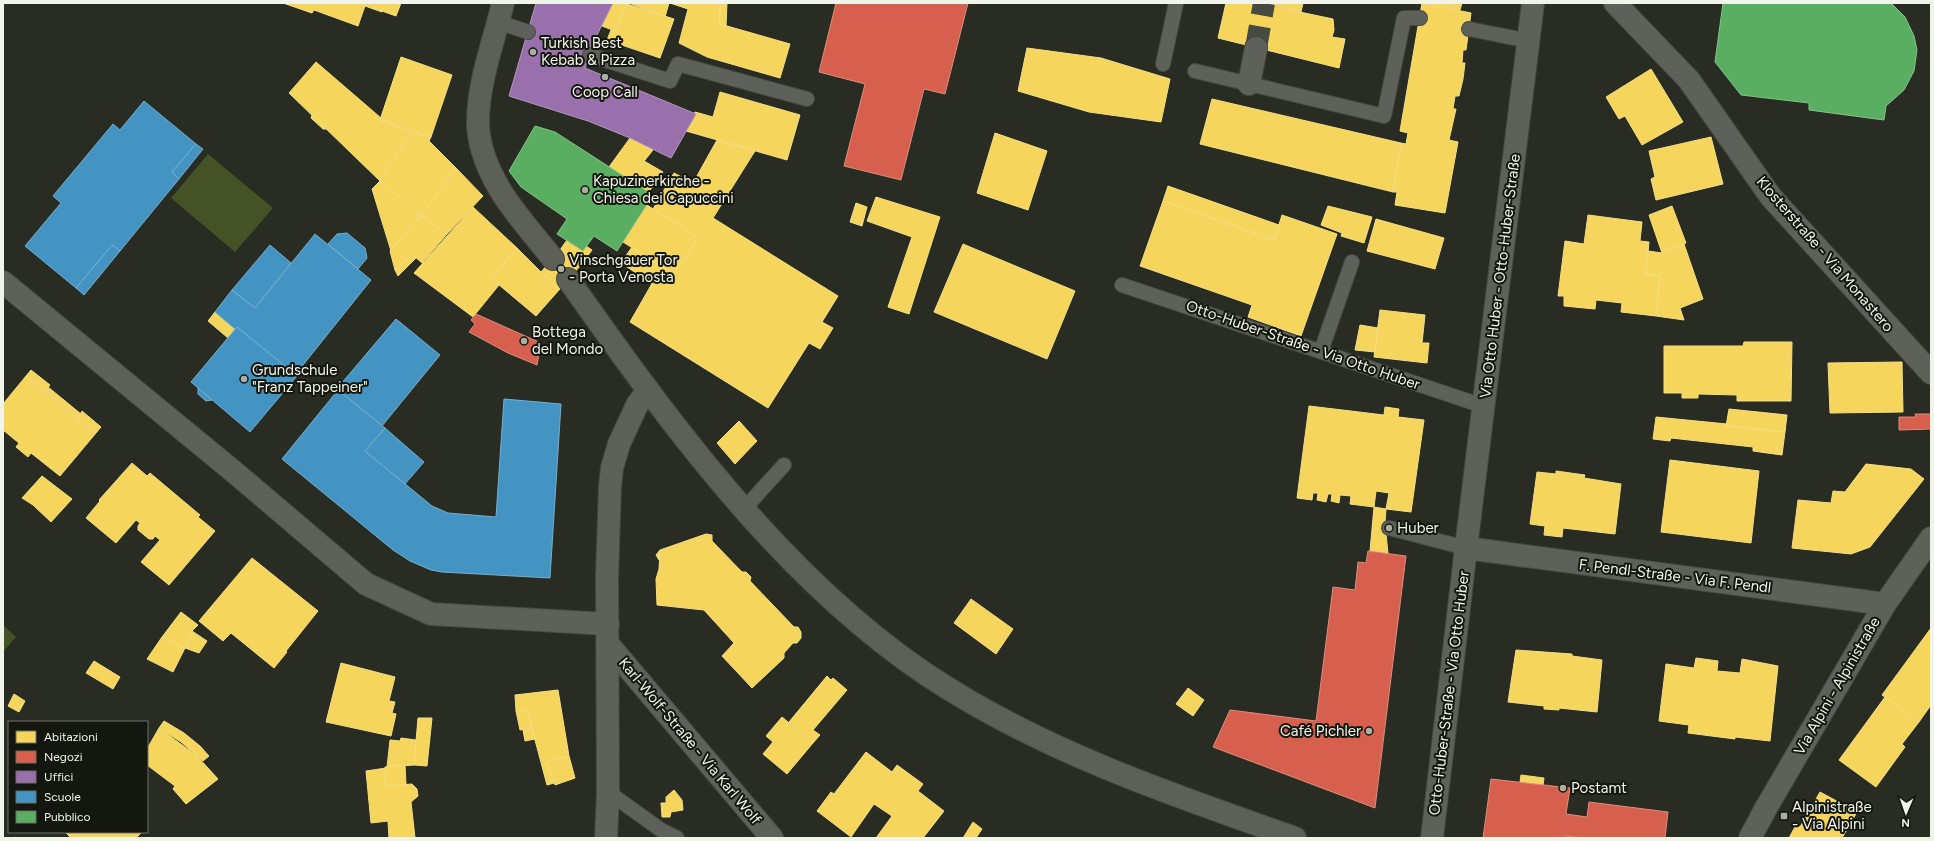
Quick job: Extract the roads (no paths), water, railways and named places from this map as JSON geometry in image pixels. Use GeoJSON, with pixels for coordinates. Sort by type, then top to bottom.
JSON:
{"type":"FeatureCollection","features":[{"type":"Feature","properties":{"kind":"main road"},"geometry":{"type":"LineString","coordinates":[[501,12],[480,100],[478,124],[482,146],[489,170],[500,190],[553,258]]}},
{"type":"Feature","properties":{"kind":"main road"},"geometry":{"type":"LineString","coordinates":[[568,279],[648,390],[700,458],[744,509],[833,600],[872,633],[947,688],[992,715],[1078,757],[1172,794],[1296,838]]}},
{"type":"Feature","properties":{"kind":"street","name":"Via Otto Huber - Otto-Huber-Straße"},"geometry":{"type":"LineString","coordinates":[[1466,548],[1533,3]]}},
{"type":"Feature","properties":{"kind":"street","name":"Klosterstraße - Via Monastero"},"geometry":{"type":"LineString","coordinates":[[1615,3],[1689,80],[1771,197],[1931,373]]}},
{"type":"Feature","properties":{"kind":"street"},"geometry":{"type":"LineString","coordinates":[[1249,84],[1256,48]]}},
{"type":"Feature","properties":{"kind":"street"},"geometry":{"type":"LineString","coordinates":[[3,282],[233,471],[366,584],[431,614],[608,634]]}},
{"type":"Feature","properties":{"kind":"street"},"geometry":{"type":"LineString","coordinates":[[606,838],[608,792],[608,571],[612,468],[627,424],[637,405],[648,390]]}},
{"type":"Feature","properties":{"kind":"street","name":"Via Alpini - Alpinistraße"},"geometry":{"type":"LineString","coordinates":[[1750,838],[1885,604],[1931,538]]}},
{"type":"Feature","properties":{"kind":"street","name":"F. Pendl-Straße - Via F. Pendl"},"geometry":{"type":"LineString","coordinates":[[1466,548],[1885,604]]}},
{"type":"Feature","properties":{"kind":"street","name":"Otto-Huber-Straße - Via Otto Huber"},"geometry":{"type":"LineString","coordinates":[[1432,838],[1466,548]]}},
{"type":"Feature","properties":{"kind":"street","name":"Karl-Wolf-Straße - Via Karl Wolf"},"geometry":{"type":"LineString","coordinates":[[608,634],[772,838]]}},
{"type":"Feature","properties":{"kind":"lane"},"geometry":{"type":"LineString","coordinates":[[1163,64],[1176,3]]}},
{"type":"Feature","properties":{"kind":"lane"},"geometry":{"type":"LineString","coordinates":[[501,12],[528,32]]}},
{"type":"Feature","properties":{"kind":"lane"},"geometry":{"type":"LineString","coordinates":[[1195,71],[1384,116],[1404,18],[1420,18]]}},
{"type":"Feature","properties":{"kind":"lane"},"geometry":{"type":"LineString","coordinates":[[1469,29],[1528,41]]}},
{"type":"Feature","properties":{"kind":"lane"},"geometry":{"type":"LineString","coordinates":[[590,55],[670,81],[678,64],[807,99]]}},
{"type":"Feature","properties":{"kind":"lane"},"geometry":{"type":"LineString","coordinates":[[1321,351],[1352,262]]}},
{"type":"Feature","properties":{"kind":"lane","name":"Otto-Huber-Straße - Via Otto Huber"},"geometry":{"type":"LineString","coordinates":[[1122,285],[1483,406]]}},
{"type":"Feature","properties":{"kind":"lane"},"geometry":{"type":"LineString","coordinates":[[744,509],[784,465]]}},
{"type":"Feature","properties":{"kind":"lane"},"geometry":{"type":"LineString","coordinates":[[1389,528],[1466,548]]}},
{"type":"Feature","properties":{"kind":"lane"},"geometry":{"type":"LineString","coordinates":[[608,792],[661,830],[677,838]]}},
{"type":"Feature","properties":{"kind":"tunnel"},"geometry":{"type":"LineString","coordinates":[[1256,48],[1264,3]]}},
{"type":"Feature","properties":{"kind":"place","name":"Turkish Best Kebab & Pizza"},"geometry":{"type":"Point","coordinates":[533,52]}},
{"type":"Feature","properties":{"kind":"place","name":"Coop Call"},"geometry":{"type":"Point","coordinates":[605,77]}},
{"type":"Feature","properties":{"kind":"place","name":"Kapuzinerkirche - Chiesa dei Capuccini"},"geometry":{"type":"Point","coordinates":[585,190]}},
{"type":"Feature","properties":{"kind":"place","name":"Vinschgauer Tor - Porta Venosta"},"geometry":{"type":"Point","coordinates":[561,269]}},
{"type":"Feature","properties":{"kind":"place","name":"Bottega del Mondo"},"geometry":{"type":"Point","coordinates":[524,341]}},
{"type":"Feature","properties":{"kind":"place","name":"Grundschule \"Franz Tappeiner\""},"geometry":{"type":"Point","coordinates":[244,379]}},
{"type":"Feature","properties":{"kind":"place","name":"Huber"},"geometry":{"type":"Point","coordinates":[1389,528]}},
{"type":"Feature","properties":{"kind":"place","name":"Café Pichler"},"geometry":{"type":"Point","coordinates":[1369,731]}},
{"type":"Feature","properties":{"kind":"place","name":"Postamt"},"geometry":{"type":"Point","coordinates":[1563,788]}},
{"type":"Feature","properties":{"kind":"place","name":"Alpinistraße - Via Alpini"},"geometry":{"type":"Point","coordinates":[1784,816]}}]}
